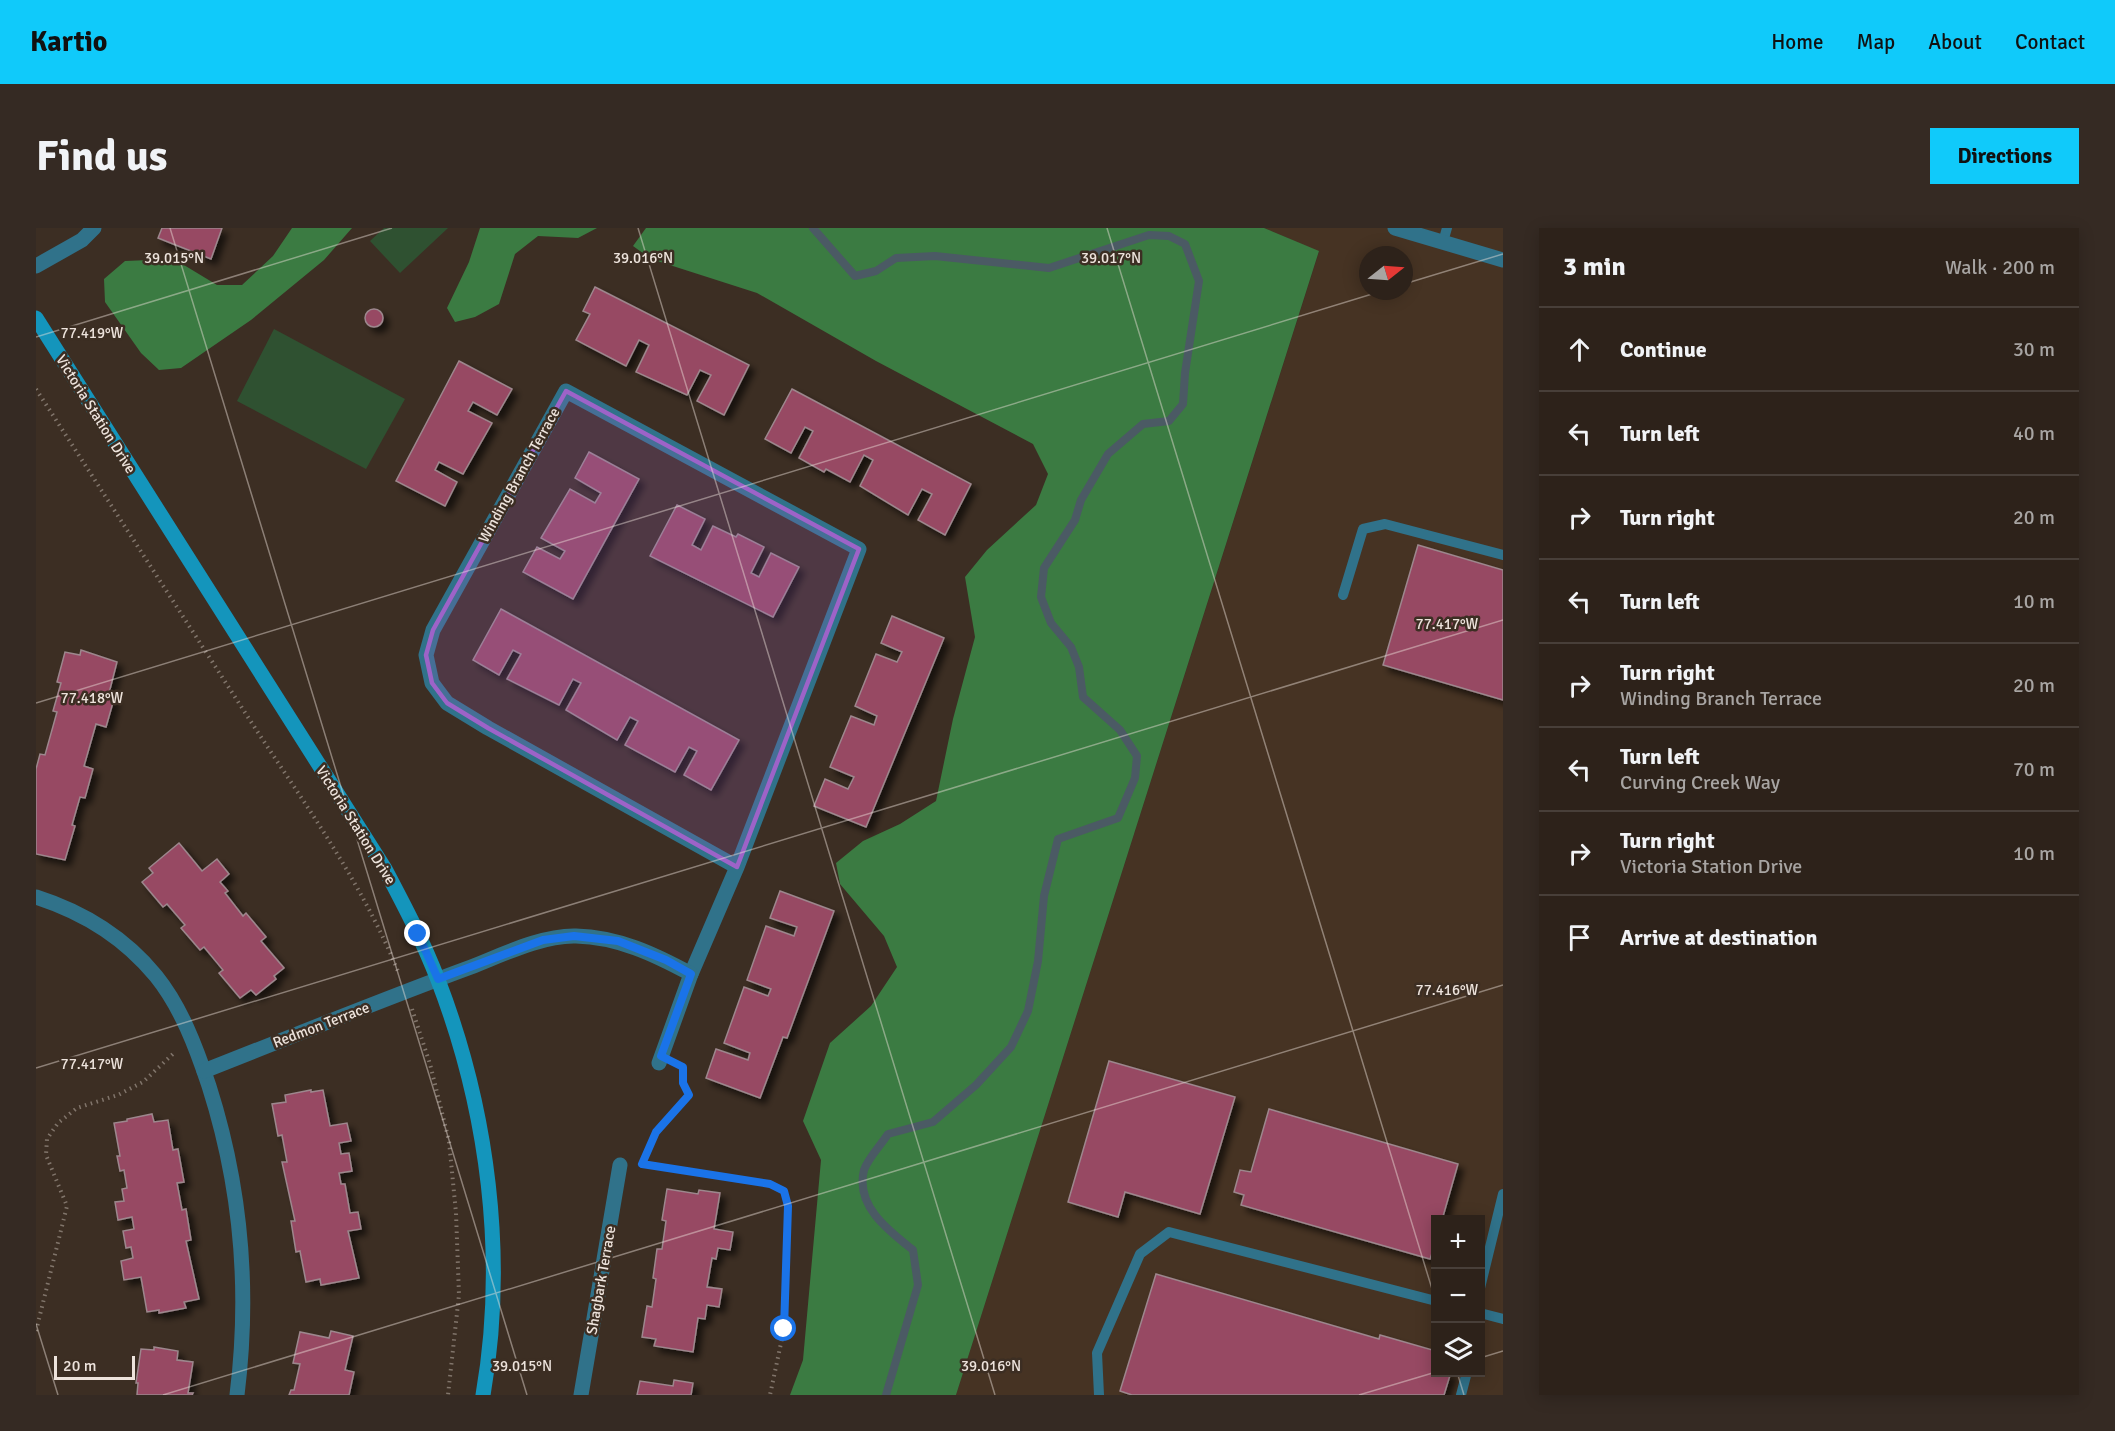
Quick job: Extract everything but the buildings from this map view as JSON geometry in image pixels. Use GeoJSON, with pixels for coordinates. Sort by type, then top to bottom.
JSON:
{"type":"FeatureCollection","features":[{"type":"Feature","properties":{"kind":"street"},"geometry":{"type":"LineString","coordinates":[[36,266],[82,240],[94,228]]}},
{"type":"Feature","properties":{"kind":"street"},"geometry":{"type":"LineString","coordinates":[[1395,228],[1445,235],[1503,260]]}},
{"type":"Feature","properties":{"kind":"street","name":"Victoria Station Drive"},"geometry":{"type":"LineString","coordinates":[[36,318],[385,869],[438,979],[459,1038],[477,1110],[488,1183],[492,1239],[492,1313],[483,1395]]}},
{"type":"Feature","properties":{"kind":"street","name":"Winding Branch Terrace"},"geometry":{"type":"LineString","coordinates":[[660,1060],[691,974],[737,867],[859,549],[566,391],[433,630],[426,655],[432,683],[447,703],[488,728],[737,867]]}},
{"type":"Feature","properties":{"kind":"street"},"geometry":{"type":"LineString","coordinates":[[36,897],[60,904],[96,923],[130,948],[156,976],[172,1000],[194,1043],[221,1124],[235,1188],[243,1257],[244,1305],[242,1359],[237,1395]]}},
{"type":"Feature","properties":{"kind":"street","name":"Redmon Terrace"},"geometry":{"type":"LineString","coordinates":[[204,1071],[406,991],[543,940],[574,936],[618,941],[666,960],[691,974]]}},
{"type":"Feature","properties":{"kind":"street","name":"Shagbark Terrace"},"geometry":{"type":"LineString","coordinates":[[581,1395],[620,1165]]}},
{"type":"Feature","properties":{"kind":"lane"},"geometry":{"type":"LineString","coordinates":[[1343,596],[1364,529],[1385,524],[1503,555]]}},
{"type":"Feature","properties":{"kind":"lane"},"geometry":{"type":"LineString","coordinates":[[1485,1269],[1503,1194]]}},
{"type":"Feature","properties":{"kind":"lane"},"geometry":{"type":"LineString","coordinates":[[1099,1395],[1097,1353],[1140,1254],[1169,1232],[1431,1300]]}},
{"type":"Feature","properties":{"kind":"lane"},"geometry":{"type":"LineString","coordinates":[[1485,1317],[1503,1319]]}},
{"type":"Feature","properties":{"kind":"lane"},"geometry":{"type":"LineString","coordinates":[[1461,1395],[1466,1377]]}},
{"type":"Feature","properties":{"kind":"path"},"geometry":{"type":"LineString","coordinates":[[36,389],[328,840],[365,902],[391,952],[430,1064],[449,1141],[456,1213],[459,1295],[448,1395]]}},
{"type":"Feature","properties":{"kind":"path"},"geometry":{"type":"LineString","coordinates":[[36,1332],[67,1206],[46,1155],[47,1139],[58,1123],[77,1108],[118,1095],[142,1082],[178,1049],[194,1043]]}},
{"type":"Feature","properties":{"kind":"path"},"geometry":{"type":"LineString","coordinates":[[660,1060],[683,1067],[683,1083],[689,1095],[656,1132],[642,1164],[770,1184],[784,1191],[788,1206],[784,1329],[770,1395]]}},
{"type":"Feature","properties":{"kind":"highlighted area"},"geometry":{"type":"Polygon","coordinates":[[[566,391],[859,549],[737,867],[488,728],[447,703],[432,683],[426,655],[433,630],[566,391]]]}},
{"type":"Feature","properties":{"kind":"shaded area"},"geometry":{"type":"Polygon","coordinates":[[[1264,228],[1503,228],[1503,1395],[956,1395],[1319,252],[1264,228]]]}},
{"type":"Feature","properties":{"kind":"green space"},"geometry":{"type":"Polygon","coordinates":[[[292,228],[352,228],[324,260],[251,320],[181,368],[159,370],[141,353],[105,302],[104,279],[125,261],[174,259],[217,285],[242,285],[273,256],[292,228]]]}},
{"type":"Feature","properties":{"kind":"green space"},"geometry":{"type":"Polygon","coordinates":[[[384,228],[448,228],[400,273],[370,241],[384,228]]]}},
{"type":"Feature","properties":{"kind":"green space"},"geometry":{"type":"Polygon","coordinates":[[[480,228],[597,228],[578,238],[538,236],[515,254],[499,304],[475,317],[455,322],[447,308],[469,262],[480,228]]]}},
{"type":"Feature","properties":{"kind":"green space"},"geometry":{"type":"Polygon","coordinates":[[[646,228],[1264,228],[1319,251],[956,1395],[790,1395],[803,1360],[821,1160],[803,1121],[830,1043],[871,1006],[897,967],[884,936],[840,884],[836,863],[863,841],[900,824],[936,801],[953,719],[975,637],[965,577],[987,550],[1036,505],[1048,474],[1033,444],[876,361],[757,293],[651,259],[633,246],[646,228]]]}},
{"type":"Feature","properties":{"kind":"green space"},"geometry":{"type":"Polygon","coordinates":[[[274,329],[405,399],[366,469],[237,401],[274,329]]]}},
{"type":"Feature","properties":{"kind":"waterway"},"geometry":{"type":"LineString","coordinates":[[813,228],[855,276],[876,271],[896,258],[935,256],[1049,268],[1149,235],[1169,236],[1185,244],[1199,281],[1185,373],[1183,404],[1169,421],[1143,424],[1108,454],[1081,500],[1075,520],[1044,568],[1041,597],[1051,623],[1071,647],[1079,667],[1083,697],[1120,730],[1137,756],[1135,778],[1118,818],[1058,839],[1044,896],[1038,961],[1028,1011],[1011,1047],[976,1085],[933,1122],[888,1134],[864,1170],[864,1195],[869,1206],[885,1226],[913,1250],[918,1285],[886,1395]]}},
{"type":"Feature","properties":{"kind":"route"},"geometry":{"type":"LineString","coordinates":[[418,934],[438,979],[543,940],[574,936],[618,941],[666,960],[691,974],[661,1056],[683,1067],[683,1083],[689,1095],[656,1132],[642,1164],[770,1184],[784,1191],[788,1206],[784,1329]]}}]}
